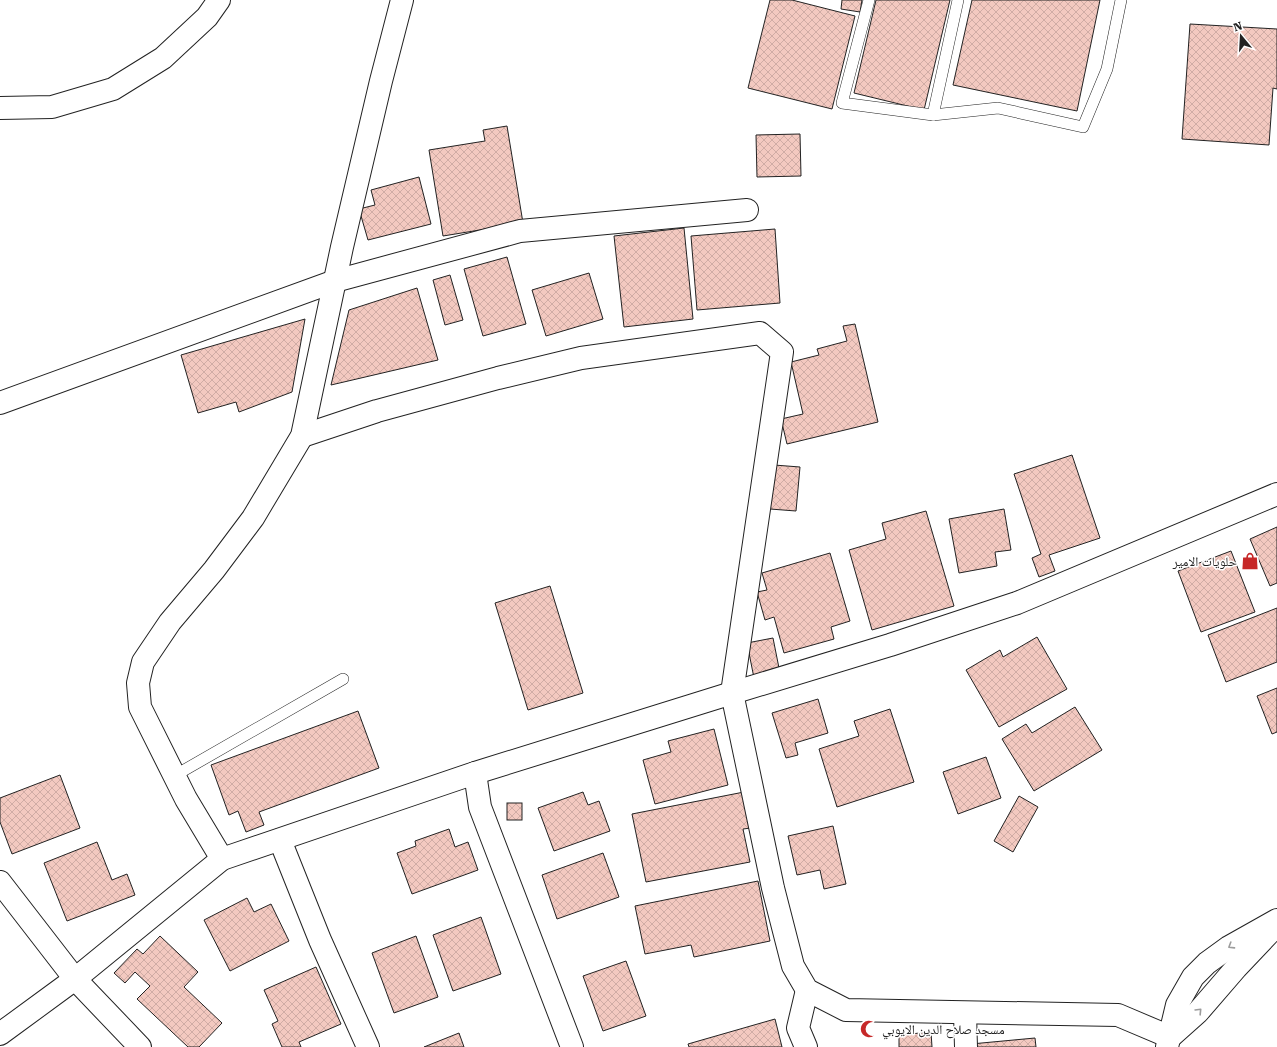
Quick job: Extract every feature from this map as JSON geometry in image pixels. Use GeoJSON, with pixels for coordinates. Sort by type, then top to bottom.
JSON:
{"type":"FeatureCollection","features":[{"type":"Feature","properties":{"kind":"street"},"geometry":{"type":"LineString","coordinates":[[0,108],[52,107],[113,89],[163,58],[208,17],[219,0]]}},
{"type":"Feature","properties":{"kind":"street"},"geometry":{"type":"LineString","coordinates":[[222,859],[186,799],[140,707],[138,683],[143,662],[170,622],[214,570],[253,518],[302,436],[335,281],[379,88],[402,0]]}},
{"type":"Feature","properties":{"kind":"street"},"geometry":{"type":"LineString","coordinates":[[0,403],[335,281],[520,231],[747,210]]}},
{"type":"Feature","properties":{"kind":"street"},"geometry":{"type":"LineString","coordinates":[[302,436],[377,411],[498,378],[581,358],[760,333],[782,352],[732,692],[773,888],[793,966],[807,990],[846,1010],[1118,1015],[1168,1042]]}},
{"type":"Feature","properties":{"kind":"street"},"geometry":{"type":"LineString","coordinates":[[0,1034],[74,979],[222,859],[476,774],[732,692],[890,645],[1017,603],[1277,494]]}},
{"type":"Feature","properties":{"kind":"street"},"geometry":{"type":"LineString","coordinates":[[476,774],[480,807],[572,1047]]}},
{"type":"Feature","properties":{"kind":"street"},"geometry":{"type":"LineString","coordinates":[[280,840],[320,940],[368,1047]]}},
{"type":"Feature","properties":{"kind":"street"},"geometry":{"type":"LineString","coordinates":[[0,882],[74,979],[140,1047]]}},
{"type":"Feature","properties":{"kind":"street"},"geometry":{"type":"LineString","coordinates":[[1168,1042],[1177,1005],[1193,977],[1207,963],[1229,947],[1277,920]]}},
{"type":"Feature","properties":{"kind":"street"},"geometry":{"type":"LineString","coordinates":[[1168,1042],[1198,1012],[1236,968],[1277,925]]}},
{"type":"Feature","properties":{"kind":"street"},"geometry":{"type":"LineString","coordinates":[[806,1047],[798,1028],[807,990]]}},
{"type":"Feature","properties":{"kind":"street"},"geometry":{"type":"LineString","coordinates":[[965,1013],[966,1047]]}},
{"type":"Feature","properties":{"kind":"lane"},"geometry":{"type":"LineString","coordinates":[[869,0],[842,102],[933,115],[998,108],[1083,127],[1107,69],[1121,0]]}},
{"type":"Feature","properties":{"kind":"lane"},"geometry":{"type":"LineString","coordinates":[[933,115],[958,0]]}},
{"type":"Feature","properties":{"kind":"lane"},"geometry":{"type":"LineString","coordinates":[[174,776],[344,680]]}},
{"type":"Feature","properties":{"kind":"building"},"geometry":{"type":"Polygon","coordinates":[[[770,0],[792,0],[855,16],[832,109],[748,88],[770,0]]]}},
{"type":"Feature","properties":{"kind":"building"},"geometry":{"type":"Polygon","coordinates":[[[842,0],[862,0],[860,12],[841,9],[842,0]]]}},
{"type":"Feature","properties":{"kind":"building"},"geometry":{"type":"Polygon","coordinates":[[[876,0],[950,0],[924,110],[854,93],[876,0]]]}},
{"type":"Feature","properties":{"kind":"building"},"geometry":{"type":"Polygon","coordinates":[[[972,0],[1100,0],[1077,111],[953,85],[972,0]]]}},
{"type":"Feature","properties":{"kind":"building"},"geometry":{"type":"Polygon","coordinates":[[[1190,24],[1277,29],[1277,89],[1273,88],[1269,145],[1182,139],[1190,24]]]}},
{"type":"Feature","properties":{"kind":"building"},"geometry":{"type":"Polygon","coordinates":[[[507,126],[523,223],[443,236],[429,150],[485,141],[483,130],[507,126]]]}},
{"type":"Feature","properties":{"kind":"building"},"geometry":{"type":"Polygon","coordinates":[[[800,134],[801,176],[757,177],[756,135],[800,134]]]}},
{"type":"Feature","properties":{"kind":"building"},"geometry":{"type":"Polygon","coordinates":[[[419,177],[431,224],[368,240],[359,209],[375,205],[371,190],[419,177]]]}},
{"type":"Feature","properties":{"kind":"building"},"geometry":{"type":"Polygon","coordinates":[[[684,228],[693,319],[624,327],[614,236],[684,228]]]}},
{"type":"Feature","properties":{"kind":"building"},"geometry":{"type":"Polygon","coordinates":[[[775,229],[780,303],[697,310],[691,236],[775,229]]]}},
{"type":"Feature","properties":{"kind":"building"},"geometry":{"type":"Polygon","coordinates":[[[507,257],[526,324],[483,336],[464,269],[507,257]]]}},
{"type":"Feature","properties":{"kind":"building"},"geometry":{"type":"Polygon","coordinates":[[[589,273],[603,319],[546,336],[532,290],[589,273]]]}},
{"type":"Feature","properties":{"kind":"building"},"geometry":{"type":"Polygon","coordinates":[[[450,275],[463,320],[445,325],[433,280],[450,275]]]}},
{"type":"Feature","properties":{"kind":"building"},"geometry":{"type":"Polygon","coordinates":[[[417,288],[438,360],[331,385],[349,310],[417,288]]]}},
{"type":"Feature","properties":{"kind":"building"},"geometry":{"type":"Polygon","coordinates":[[[305,319],[292,392],[239,412],[236,402],[198,413],[181,355],[305,319]]]}},
{"type":"Feature","properties":{"kind":"building"},"geometry":{"type":"Polygon","coordinates":[[[855,324],[878,422],[787,444],[781,419],[803,414],[791,362],[819,355],[817,349],[847,341],[843,326],[855,324]]]}},
{"type":"Feature","properties":{"kind":"building"},"geometry":{"type":"Polygon","coordinates":[[[1072,455],[1100,538],[1049,555],[1055,571],[1039,577],[1032,558],[1041,554],[1014,474],[1072,455]]]}},
{"type":"Feature","properties":{"kind":"building"},"geometry":{"type":"Polygon","coordinates":[[[774,465],[800,467],[796,511],[770,509],[774,465]]]}},
{"type":"Feature","properties":{"kind":"building"},"geometry":{"type":"Polygon","coordinates":[[[1004,509],[1011,550],[995,552],[997,566],[959,573],[949,519],[1004,509]]]}},
{"type":"Feature","properties":{"kind":"building"},"geometry":{"type":"Polygon","coordinates":[[[926,511],[954,606],[872,630],[849,550],[886,539],[882,523],[926,511]]]}},
{"type":"Feature","properties":{"kind":"building"},"geometry":{"type":"Polygon","coordinates":[[[1277,527],[1277,583],[1270,586],[1250,539],[1277,527]]]}},
{"type":"Feature","properties":{"kind":"building"},"geometry":{"type":"Polygon","coordinates":[[[1231,551],[1255,612],[1201,632],[1178,571],[1231,551]]]}},
{"type":"Feature","properties":{"kind":"building"},"geometry":{"type":"Polygon","coordinates":[[[830,553],[850,621],[831,627],[834,639],[784,653],[774,617],[765,620],[757,592],[767,590],[762,573],[830,553]]]}},
{"type":"Feature","properties":{"kind":"building"},"geometry":{"type":"Polygon","coordinates":[[[550,586],[583,693],[528,710],[495,603],[550,586]]]}},
{"type":"Feature","properties":{"kind":"building"},"geometry":{"type":"Polygon","coordinates":[[[1277,608],[1277,662],[1226,682],[1208,635],[1277,608]]]}},
{"type":"Feature","properties":{"kind":"building"},"geometry":{"type":"Polygon","coordinates":[[[1037,637],[1067,689],[999,727],[966,670],[1000,650],[1003,657],[1037,637]]]}},
{"type":"Feature","properties":{"kind":"building"},"geometry":{"type":"Polygon","coordinates":[[[773,638],[780,673],[754,678],[747,643],[773,638]]]}},
{"type":"Feature","properties":{"kind":"building"},"geometry":{"type":"Polygon","coordinates":[[[1277,688],[1277,732],[1272,734],[1257,696],[1277,688]]]}},
{"type":"Feature","properties":{"kind":"building"},"geometry":{"type":"Polygon","coordinates":[[[818,699],[828,733],[795,743],[798,755],[786,758],[772,713],[818,699]]]}},
{"type":"Feature","properties":{"kind":"building"},"geometry":{"type":"Polygon","coordinates":[[[1075,707],[1102,750],[1034,791],[1002,739],[1026,724],[1032,733],[1075,707]]]}},
{"type":"Feature","properties":{"kind":"building"},"geometry":{"type":"Polygon","coordinates":[[[890,709],[914,782],[837,807],[819,749],[859,736],[854,721],[890,709]]]}},
{"type":"Feature","properties":{"kind":"building"},"geometry":{"type":"Polygon","coordinates":[[[358,711],[379,768],[259,812],[264,825],[246,832],[238,811],[229,815],[211,765],[358,711]]]}},
{"type":"Feature","properties":{"kind":"building"},"geometry":{"type":"Polygon","coordinates":[[[714,729],[728,785],[655,804],[643,760],[671,752],[668,741],[714,729]]]}},
{"type":"Feature","properties":{"kind":"building"},"geometry":{"type":"Polygon","coordinates":[[[986,757],[1001,798],[958,814],[943,772],[986,757]]]}},
{"type":"Feature","properties":{"kind":"building"},"geometry":{"type":"Polygon","coordinates":[[[60,775],[80,828],[12,854],[0,822],[0,798],[60,775]]]}},
{"type":"Feature","properties":{"kind":"building"},"geometry":{"type":"Polygon","coordinates":[[[583,792],[588,805],[599,801],[610,831],[554,851],[538,808],[583,792]]]}},
{"type":"Feature","properties":{"kind":"building"},"geometry":{"type":"Polygon","coordinates":[[[744,792],[751,828],[743,829],[750,862],[646,882],[632,814],[744,792]]]}},
{"type":"Feature","properties":{"kind":"building"},"geometry":{"type":"Polygon","coordinates":[[[1019,796],[1038,807],[1013,852],[994,841],[1019,796]]]}},
{"type":"Feature","properties":{"kind":"building"},"geometry":{"type":"Polygon","coordinates":[[[507,803],[522,803],[522,820],[507,820],[507,803]]]}},
{"type":"Feature","properties":{"kind":"building"},"geometry":{"type":"Polygon","coordinates":[[[833,826],[846,884],[824,889],[820,870],[797,875],[788,836],[833,826]]]}},
{"type":"Feature","properties":{"kind":"building"},"geometry":{"type":"Polygon","coordinates":[[[449,829],[455,847],[468,842],[478,870],[412,894],[397,853],[416,846],[415,841],[449,829]]]}},
{"type":"Feature","properties":{"kind":"building"},"geometry":{"type":"Polygon","coordinates":[[[97,842],[112,880],[127,874],[135,895],[67,921],[44,863],[97,842]]]}},
{"type":"Feature","properties":{"kind":"building"},"geometry":{"type":"Polygon","coordinates":[[[603,853],[619,897],[557,919],[542,875],[603,853]]]}},
{"type":"Feature","properties":{"kind":"building"},"geometry":{"type":"Polygon","coordinates":[[[758,881],[770,941],[694,957],[691,945],[645,954],[635,906],[758,881]]]}},
{"type":"Feature","properties":{"kind":"building"},"geometry":{"type":"Polygon","coordinates":[[[247,898],[254,912],[271,904],[289,941],[230,971],[204,920],[247,898]]]}},
{"type":"Feature","properties":{"kind":"building"},"geometry":{"type":"Polygon","coordinates":[[[481,917],[501,974],[453,991],[433,935],[481,917]]]}},
{"type":"Feature","properties":{"kind":"building"},"geometry":{"type":"Polygon","coordinates":[[[160,936],[198,972],[184,987],[222,1023],[199,1047],[188,1047],[137,999],[150,986],[135,972],[125,983],[114,973],[137,949],[143,954],[160,936]]]}},
{"type":"Feature","properties":{"kind":"building"},"geometry":{"type":"Polygon","coordinates":[[[416,936],[438,997],[394,1013],[372,953],[416,936]]]}},
{"type":"Feature","properties":{"kind":"building"},"geometry":{"type":"Polygon","coordinates":[[[626,961],[646,1016],[603,1031],[583,976],[626,961]]]}},
{"type":"Feature","properties":{"kind":"building"},"geometry":{"type":"Polygon","coordinates":[[[316,967],[341,1024],[299,1042],[301,1047],[282,1047],[272,1024],[278,1021],[264,990],[316,967]]]}},
{"type":"Feature","properties":{"kind":"building"},"geometry":{"type":"Polygon","coordinates":[[[775,1019],[782,1047],[689,1047],[688,1044],[775,1019]]]}},
{"type":"Feature","properties":{"kind":"building"},"geometry":{"type":"Polygon","coordinates":[[[931,1032],[932,1047],[899,1047],[899,1035],[931,1032]]]}},
{"type":"Feature","properties":{"kind":"building"},"geometry":{"type":"Polygon","coordinates":[[[459,1033],[464,1047],[424,1047],[459,1033]]]}},
{"type":"Feature","properties":{"kind":"building"},"geometry":{"type":"Polygon","coordinates":[[[1035,1038],[1036,1047],[971,1047],[971,1044],[1035,1038]]]}},
{"type":"Feature","properties":{"kind":"place","name":"حلويات الامير"},"geometry":{"type":"Point","coordinates":[1250,561]}},
{"type":"Feature","properties":{"kind":"place","name":"مسجد صلاح الدين الايوبي"},"geometry":{"type":"Point","coordinates":[869,1029]}}]}
